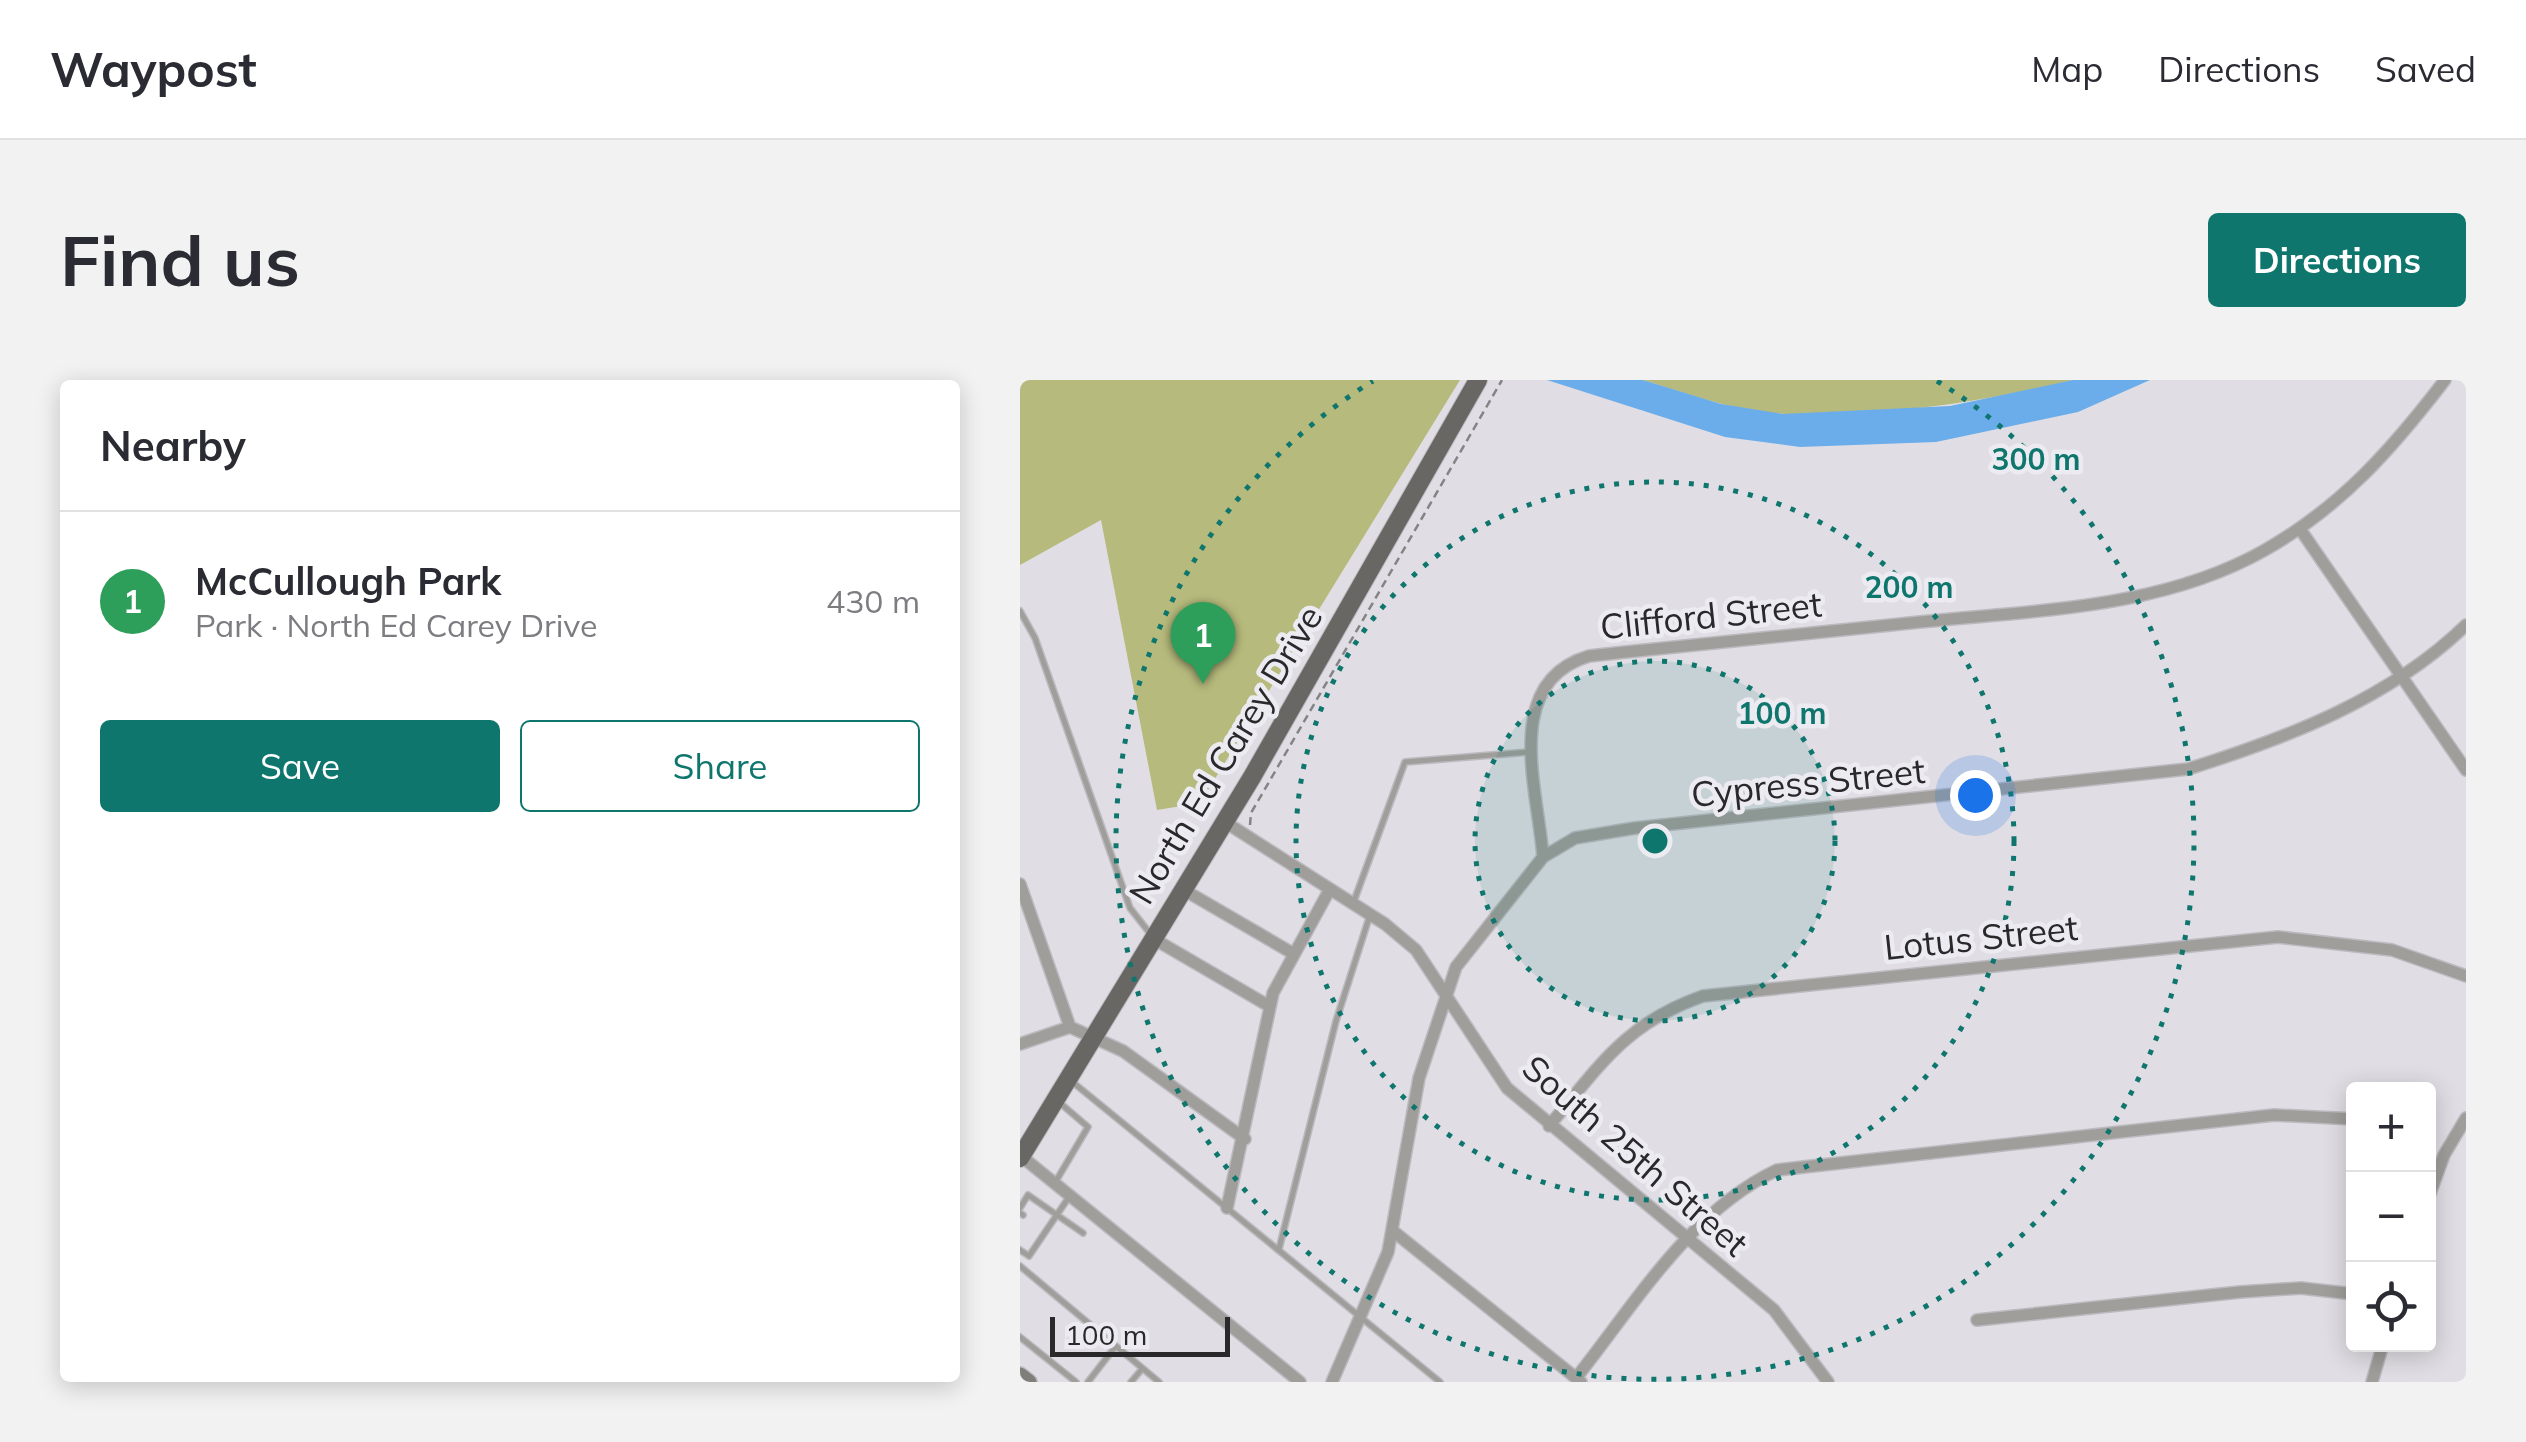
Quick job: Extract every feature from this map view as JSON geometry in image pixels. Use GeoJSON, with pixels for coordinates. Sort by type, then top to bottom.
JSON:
{"type":"FeatureCollection","features":[{"type":"Feature","properties":{"kind":"main road","name":"North Ed Carey Drive"},"geometry":{"type":"LineString","coordinates":[[1020,1157],[1346,631],[1478,380]]}},
{"type":"Feature","properties":{"kind":"street","name":"Clifford Street"},"geometry":{"type":"LineString","coordinates":[[1543,857],[1532,714],[1541,687],[1562,668],[1588,656],[2143,596],[2225,569],[2300,528],[2360,483],[2445,380]]}},
{"type":"Feature","properties":{"kind":"street"},"geometry":{"type":"LineString","coordinates":[[2300,528],[2466,770]]}},
{"type":"Feature","properties":{"kind":"street","name":"Cypress Street"},"geometry":{"type":"LineString","coordinates":[[1543,857],[1575,838],[1635,828],[2188,769],[2291,735],[2401,676],[2466,625]]}},
{"type":"Feature","properties":{"kind":"street","name":"South 25th Street"},"geometry":{"type":"LineString","coordinates":[[1225,822],[1370,915],[1416,950],[1448,992],[1494,1071],[1549,1126],[1774,1310],[1828,1382]]}},
{"type":"Feature","properties":{"kind":"street"},"geometry":{"type":"LineString","coordinates":[[1332,1382],[1362,1320],[1393,1231],[1416,1094],[1462,956],[1543,857]]}},
{"type":"Feature","properties":{"kind":"street"},"geometry":{"type":"LineString","coordinates":[[1020,884],[1070,1027]]}},
{"type":"Feature","properties":{"kind":"street"},"geometry":{"type":"LineString","coordinates":[[1226,1208],[1245,1138],[1269,1006],[1330,889]]}},
{"type":"Feature","properties":{"kind":"street"},"geometry":{"type":"LineString","coordinates":[[1184,890],[1294,954]]}},
{"type":"Feature","properties":{"kind":"street","name":"Lotus Street"},"geometry":{"type":"LineString","coordinates":[[1549,1126],[1636,1028],[1666,1009],[1703,996],[2278,937],[2344,941],[2392,950],[2466,976]]}},
{"type":"Feature","properties":{"kind":"street"},"geometry":{"type":"LineString","coordinates":[[1154,938],[1269,1006]]}},
{"type":"Feature","properties":{"kind":"street"},"geometry":{"type":"LineString","coordinates":[[1020,1044],[1070,1027],[1094,1036],[1191,1097],[1245,1138]]}},
{"type":"Feature","properties":{"kind":"street"},"geometry":{"type":"LineString","coordinates":[[1393,1231],[1579,1380],[1688,1239],[1745,1185],[1796,1165],[2274,1115],[2346,1119]]}},
{"type":"Feature","properties":{"kind":"street"},"geometry":{"type":"LineString","coordinates":[[2436,1177],[2466,1118]]}},
{"type":"Feature","properties":{"kind":"street"},"geometry":{"type":"LineString","coordinates":[[2436,1152],[2444,1155]]}},
{"type":"Feature","properties":{"kind":"street"},"geometry":{"type":"LineString","coordinates":[[1020,1157],[1300,1382]]}},
{"type":"Feature","properties":{"kind":"street"},"geometry":{"type":"LineString","coordinates":[[1977,1320],[2240,1292],[2300,1288],[2346,1293]]}},
{"type":"Feature","properties":{"kind":"street"},"geometry":{"type":"LineString","coordinates":[[2372,1382],[2381,1352]]}},
{"type":"Feature","properties":{"kind":"street"},"geometry":{"type":"LineString","coordinates":[[1020,1375],[1029,1382]]}},
{"type":"Feature","properties":{"kind":"lane"},"geometry":{"type":"LineString","coordinates":[[1020,611],[1036,638],[1130,908],[1154,938]]}},
{"type":"Feature","properties":{"kind":"lane"},"geometry":{"type":"LineString","coordinates":[[1353,904],[1404,762],[1532,752]]}},
{"type":"Feature","properties":{"kind":"lane"},"geometry":{"type":"LineString","coordinates":[[1278,1250],[1336,1021],[1370,915]]}},
{"type":"Feature","properties":{"kind":"lane"},"geometry":{"type":"LineString","coordinates":[[1068,1078],[1440,1382]]}},
{"type":"Feature","properties":{"kind":"lane"},"geometry":{"type":"LineString","coordinates":[[1054,1183],[1088,1127],[1055,1100]]}},
{"type":"Feature","properties":{"kind":"lane"},"geometry":{"type":"LineString","coordinates":[[1020,1190],[1083,1233]]}},
{"type":"Feature","properties":{"kind":"lane"},"geometry":{"type":"LineString","coordinates":[[1021,1212],[1028,1195]]}},
{"type":"Feature","properties":{"kind":"lane"},"geometry":{"type":"LineString","coordinates":[[1020,1250],[1029,1256],[1070,1196]]}},
{"type":"Feature","properties":{"kind":"lane"},"geometry":{"type":"LineString","coordinates":[[1034,1222],[1045,1229]]}},
{"type":"Feature","properties":{"kind":"lane"},"geometry":{"type":"LineString","coordinates":[[1026,1236],[1036,1242]]}},
{"type":"Feature","properties":{"kind":"lane"},"geometry":{"type":"LineString","coordinates":[[1020,1266],[1159,1382]]}},
{"type":"Feature","properties":{"kind":"lane"},"geometry":{"type":"LineString","coordinates":[[1020,1337],[1076,1382]]}},
{"type":"Feature","properties":{"kind":"lane"},"geometry":{"type":"LineString","coordinates":[[1088,1382],[1116,1348]]}},
{"type":"Feature","properties":{"kind":"lane"},"geometry":{"type":"LineString","coordinates":[[1132,1382],[1142,1369]]}},
{"type":"Feature","properties":{"kind":"path"},"geometry":{"type":"LineString","coordinates":[[1248,837],[1251,813],[1346,631],[1502,380]]}},
{"type":"Feature","properties":{"kind":"green space"},"geometry":{"type":"Polygon","coordinates":[[[1020,380],[1460,380],[1200,803],[1157,810],[1101,520],[1020,565],[1020,380]]]}},
{"type":"Feature","properties":{"kind":"green space"},"geometry":{"type":"Polygon","coordinates":[[[1643,380],[2073,380],[1930,407],[1785,414],[1713,402],[1643,380]]]}},
{"type":"Feature","properties":{"kind":"water"},"geometry":{"type":"Polygon","coordinates":[[[1547,380],[1643,380],[1721,404],[1783,414],[1950,406],[2073,380],[2150,380],[2078,412],[1936,442],[1800,447],[1725,437],[1547,380]]]}},
{"type":"Feature","properties":{"kind":"place","name":"McCullough Park"},"geometry":{"type":"Point","coordinates":[1203,684]}}]}
